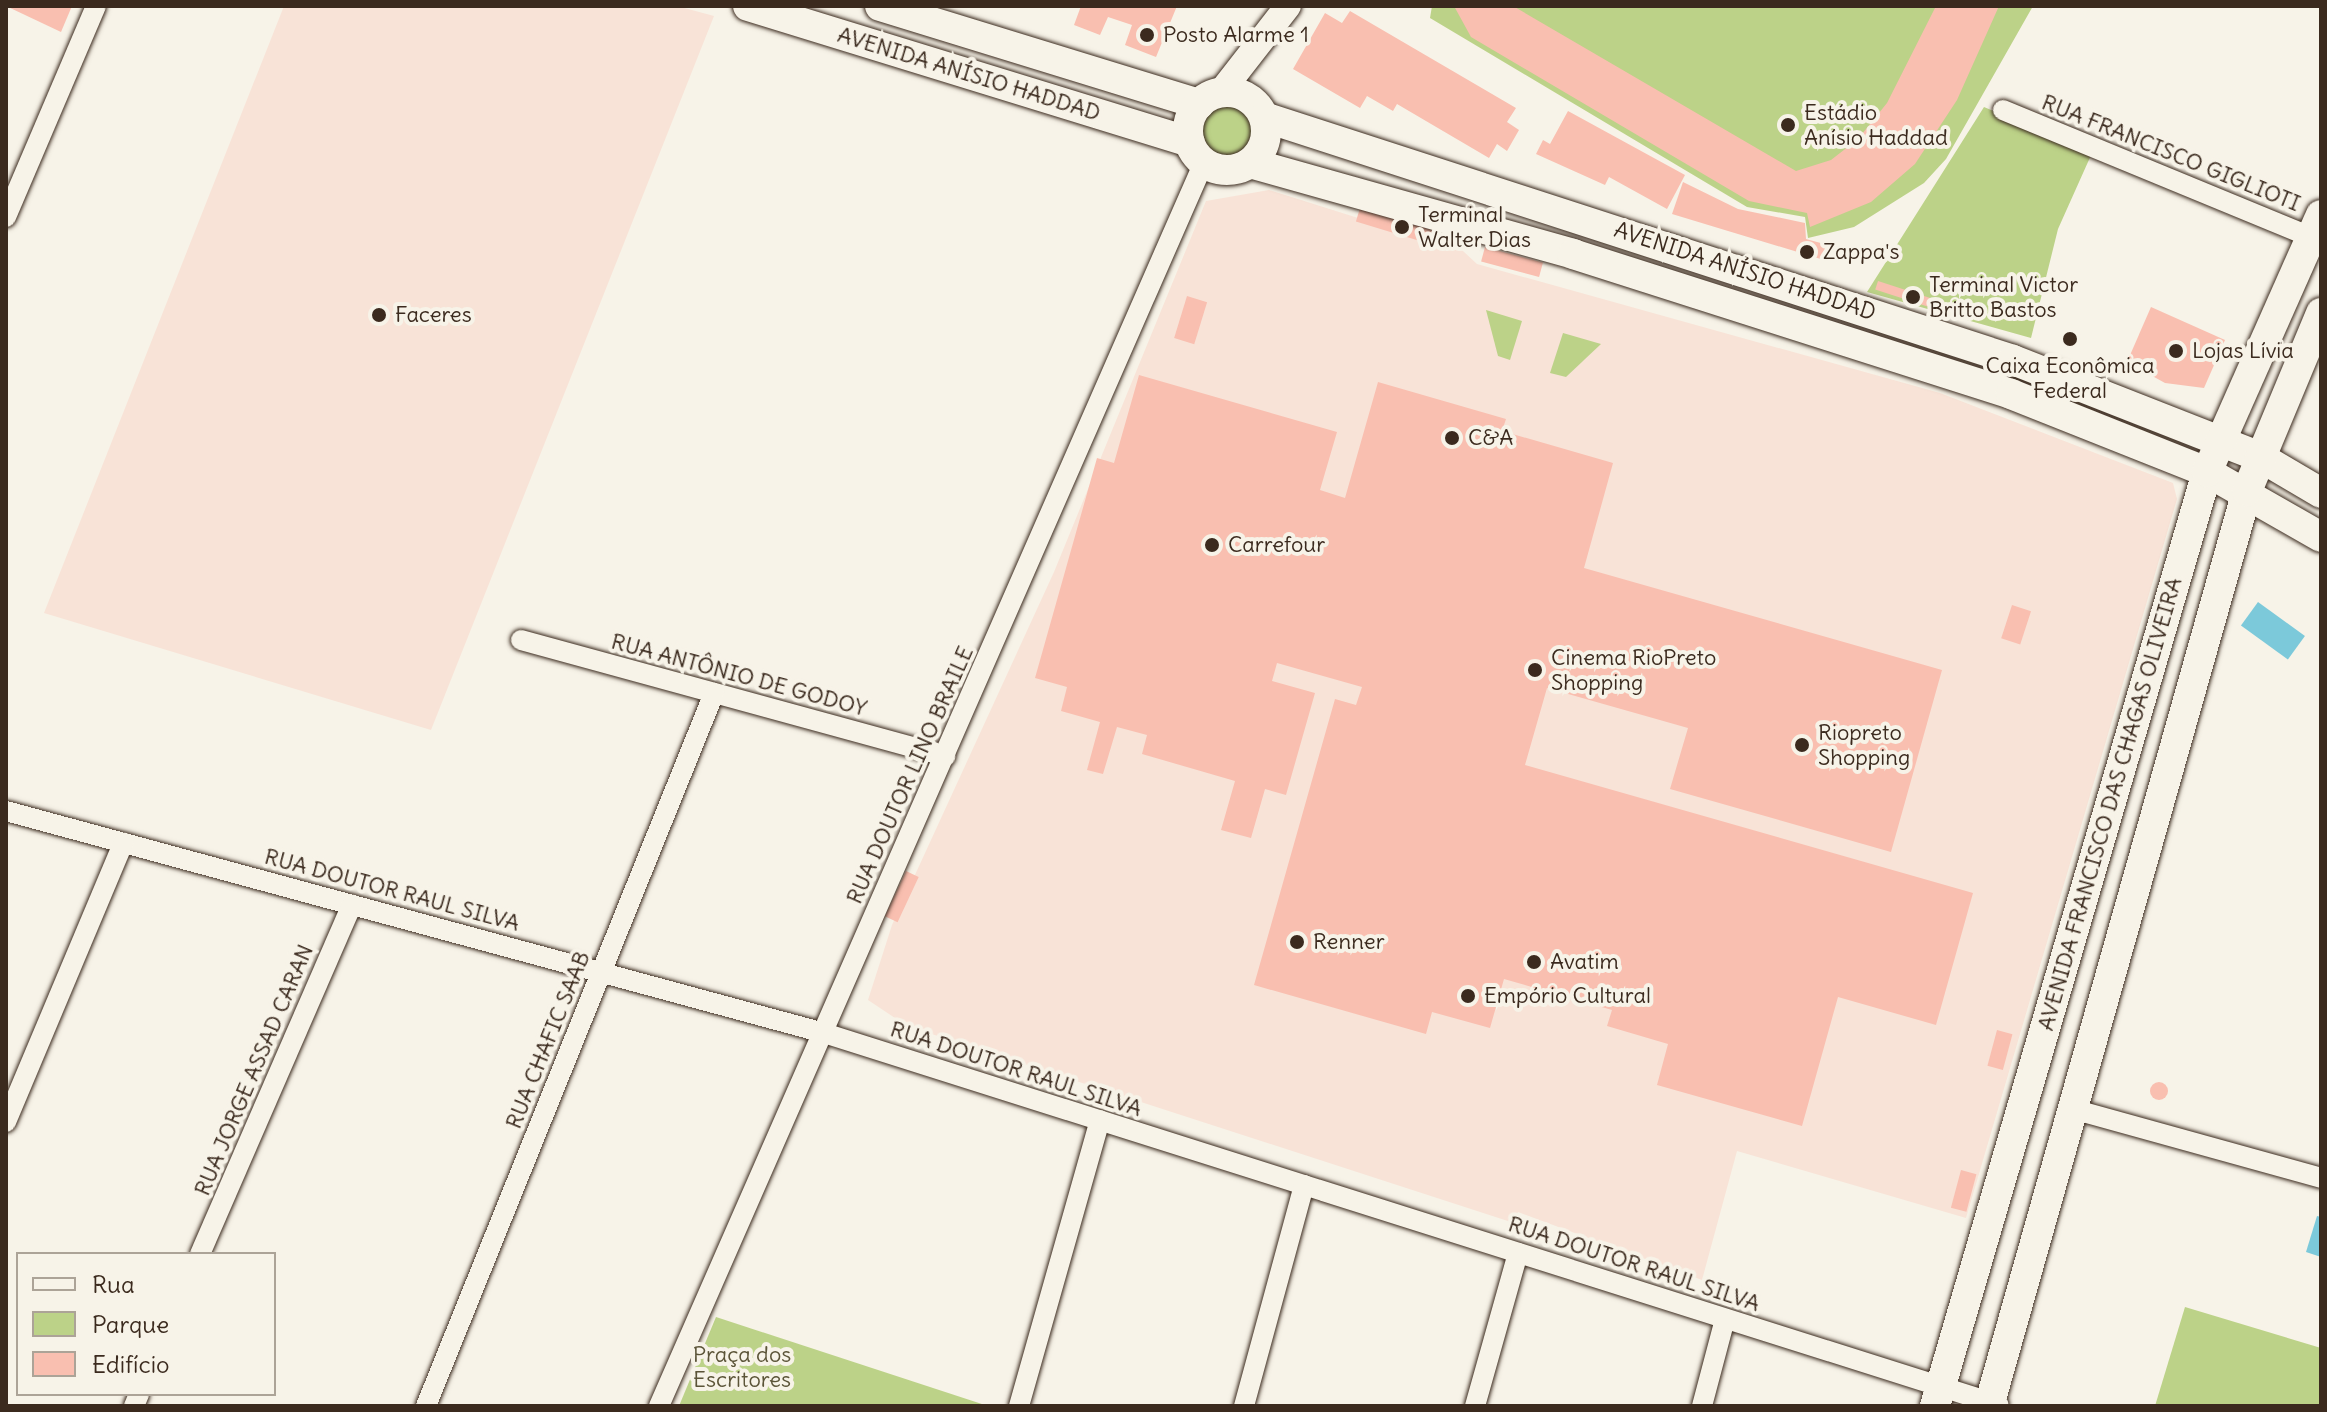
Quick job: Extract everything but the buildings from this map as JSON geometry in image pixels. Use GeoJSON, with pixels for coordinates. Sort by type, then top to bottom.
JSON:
{"type":"FeatureCollection","features":[{"type":"Feature","properties":{"kind":"main road","name":"AVENIDA ANÍSIO HADDAD"},"geometry":{"type":"LineString","coordinates":[[748,6],[1197,152],[1227,170],[1250,163],[1822,330],[2207,472],[2247,491],[2321,537]]}},
{"type":"Feature","properties":{"kind":"main road","name":"AVENIDA ANÍSIO HADDAD"},"geometry":{"type":"LineString","coordinates":[[880,6],[1224,90]]}},
{"type":"Feature","properties":{"kind":"main road"},"geometry":{"type":"LineString","coordinates":[[1197,152],[1224,90],[1264,117],[1264,142],[1250,163]]}},
{"type":"Feature","properties":{"kind":"main road","name":"AVENIDA ANÍSIO HADDAD"},"geometry":{"type":"LineString","coordinates":[[1264,117],[1831,298],[2220,441],[2260,457],[2321,493]]}},
{"type":"Feature","properties":{"kind":"main road","name":"AVENIDA FRANCISCO DAS CHAGAS OLIVEIRA"},"geometry":{"type":"LineString","coordinates":[[1937,1396],[2207,472],[2318,230]]}},
{"type":"Feature","properties":{"kind":"main road"},"geometry":{"type":"LineString","coordinates":[[1822,330],[1831,298]]}},
{"type":"Feature","properties":{"kind":"main road","name":"AVENIDA FRANCISCO DAS CHAGAS OLIVEIRA"},"geometry":{"type":"LineString","coordinates":[[1994,1405],[2038,1219],[2247,491],[2321,313]]}},
{"type":"Feature","properties":{"kind":"main road"},"geometry":{"type":"LineString","coordinates":[[2160,637],[2202,649]]}},
{"type":"Feature","properties":{"kind":"main road"},"geometry":{"type":"LineString","coordinates":[[2081,902],[2124,920]]}},
{"type":"Feature","properties":{"kind":"main road"},"geometry":{"type":"LineString","coordinates":[[2025,1096],[2069,1108]]}},
{"type":"Feature","properties":{"kind":"main road"},"geometry":{"type":"LineString","coordinates":[[1993,1206],[2038,1219]]}},
{"type":"Feature","properties":{"kind":"street"},"geometry":{"type":"LineString","coordinates":[[6,217],[96,6]]}},
{"type":"Feature","properties":{"kind":"street"},"geometry":{"type":"LineString","coordinates":[[1224,90],[1288,6]]}},
{"type":"Feature","properties":{"kind":"street","name":"RUA FRANCISCO GIGLIOTI"},"geometry":{"type":"LineString","coordinates":[[2003,110],[2318,230]]}},
{"type":"Feature","properties":{"kind":"street","name":"RUA DOUTOR LINO BRAILE"},"geometry":{"type":"LineString","coordinates":[[659,1406],[945,756],[1197,152]]}},
{"type":"Feature","properties":{"kind":"street","name":"RUA ANTÔNIO DE GODOY"},"geometry":{"type":"LineString","coordinates":[[521,640],[945,756]]}},
{"type":"Feature","properties":{"kind":"street","name":"RUA CHAFIC SAAB"},"geometry":{"type":"LineString","coordinates":[[426,1406],[714,693]]}},
{"type":"Feature","properties":{"kind":"street","name":"RUA DOUTOR RAUL SILVA"},"geometry":{"type":"LineString","coordinates":[[6,811],[824,1033],[1725,1319],[1937,1396],[1994,1405]]}},
{"type":"Feature","properties":{"kind":"street"},"geometry":{"type":"LineString","coordinates":[[6,1122],[123,843]]}},
{"type":"Feature","properties":{"kind":"street","name":"RUA JORGE ASSAD CARAN"},"geometry":{"type":"LineString","coordinates":[[201,1252],[352,905]]}},
{"type":"Feature","properties":{"kind":"street"},"geometry":{"type":"LineString","coordinates":[[2069,1108],[2321,1178]]}},
{"type":"Feature","properties":{"kind":"street"},"geometry":{"type":"LineString","coordinates":[[1019,1406],[1100,1120]]}},
{"type":"Feature","properties":{"kind":"street"},"geometry":{"type":"LineString","coordinates":[[1244,1406],[1304,1185]]}},
{"type":"Feature","properties":{"kind":"street"},"geometry":{"type":"LineString","coordinates":[[1475,1406],[1518,1253]]}},
{"type":"Feature","properties":{"kind":"street"},"geometry":{"type":"LineString","coordinates":[[1702,1406],[1725,1319]]}},
{"type":"Feature","properties":{"kind":"shaded area","name":"Faceres"},"geometry":{"type":"Polygon","coordinates":[[[284,6],[677,6],[714,16],[431,730],[44,613],[284,6]]]}},
{"type":"Feature","properties":{"kind":"shaded area"},"geometry":{"type":"Polygon","coordinates":[[[1269,190],[1463,251],[1477,264],[1940,393],[2173,483],[2177,499],[1966,1218],[1737,1151],[1702,1280],[1518,1212],[1514,1223],[907,1026],[868,1000],[892,925],[1054,572],[1206,201],[1269,190]]]}},
{"type":"Feature","properties":{"kind":"green space","name":"Estádio Anísio Haddad"},"geometry":{"type":"Polygon","coordinates":[[[1432,6],[2033,6],[1946,159],[1924,183],[1854,227],[1808,238],[1805,217],[1747,207],[1430,18],[1432,6]]]}},
{"type":"Feature","properties":{"kind":"green space"},"geometry":{"type":"Polygon","coordinates":[[[1227,100],[1249,109],[1258,131],[1249,153],[1227,162],[1205,153],[1196,131],[1205,109],[1227,100]]]}},
{"type":"Feature","properties":{"kind":"green space"},"geometry":{"type":"Polygon","coordinates":[[[1984,107],[2092,153],[2058,229],[2031,338],[1867,292],[1984,107]]]}},
{"type":"Feature","properties":{"kind":"green space"},"geometry":{"type":"Polygon","coordinates":[[[1486,310],[1522,321],[1510,360],[1498,356],[1486,310]]]}},
{"type":"Feature","properties":{"kind":"green space"},"geometry":{"type":"Polygon","coordinates":[[[1563,333],[1601,344],[1566,377],[1550,373],[1563,333]]]}},
{"type":"Feature","properties":{"kind":"green space"},"geometry":{"type":"Polygon","coordinates":[[[2185,1307],[2321,1348],[2321,1406],[2155,1406],[2185,1307]]]}},
{"type":"Feature","properties":{"kind":"green space","name":"Praça dos Escritores"},"geometry":{"type":"Polygon","coordinates":[[[716,1317],[988,1406],[679,1406],[716,1317]]]}},
{"type":"Feature","properties":{"kind":"water"},"geometry":{"type":"Polygon","coordinates":[[[2258,602],[2305,636],[2288,660],[2241,625],[2258,602]]]}},
{"type":"Feature","properties":{"kind":"water"},"geometry":{"type":"Polygon","coordinates":[[[2317,1216],[2321,1217],[2321,1257],[2306,1252],[2317,1216]]]}},
{"type":"Feature","properties":{"kind":"place","name":"Posto Alarme 1"},"geometry":{"type":"Point","coordinates":[1147,35]}},
{"type":"Feature","properties":{"kind":"place","name":"Estádio Anísio Haddad"},"geometry":{"type":"Point","coordinates":[1788,125]}},
{"type":"Feature","properties":{"kind":"place","name":"Terminal Walter Dias"},"geometry":{"type":"Point","coordinates":[1402,227]}},
{"type":"Feature","properties":{"kind":"place","name":"Zappa's"},"geometry":{"type":"Point","coordinates":[1807,252]}},
{"type":"Feature","properties":{"kind":"place","name":"Terminal Victor Britto Bastos"},"geometry":{"type":"Point","coordinates":[1913,297]}},
{"type":"Feature","properties":{"kind":"place","name":"Faceres"},"geometry":{"type":"Point","coordinates":[379,315]}},
{"type":"Feature","properties":{"kind":"place","name":"Caixa Econômica Federal"},"geometry":{"type":"Point","coordinates":[2070,339]}},
{"type":"Feature","properties":{"kind":"place","name":"Lojas Lívia"},"geometry":{"type":"Point","coordinates":[2176,351]}},
{"type":"Feature","properties":{"kind":"place","name":"C&A"},"geometry":{"type":"Point","coordinates":[1452,438]}},
{"type":"Feature","properties":{"kind":"place","name":"Carrefour"},"geometry":{"type":"Point","coordinates":[1212,545]}},
{"type":"Feature","properties":{"kind":"place","name":"Cinema RioPreto Shopping"},"geometry":{"type":"Point","coordinates":[1535,670]}},
{"type":"Feature","properties":{"kind":"place","name":"Riopreto Shopping"},"geometry":{"type":"Point","coordinates":[1802,745]}},
{"type":"Feature","properties":{"kind":"place","name":"Renner"},"geometry":{"type":"Point","coordinates":[1297,942]}},
{"type":"Feature","properties":{"kind":"place","name":"Avatim"},"geometry":{"type":"Point","coordinates":[1534,962]}},
{"type":"Feature","properties":{"kind":"place","name":"Empório Cultural"},"geometry":{"type":"Point","coordinates":[1468,996]}}]}
